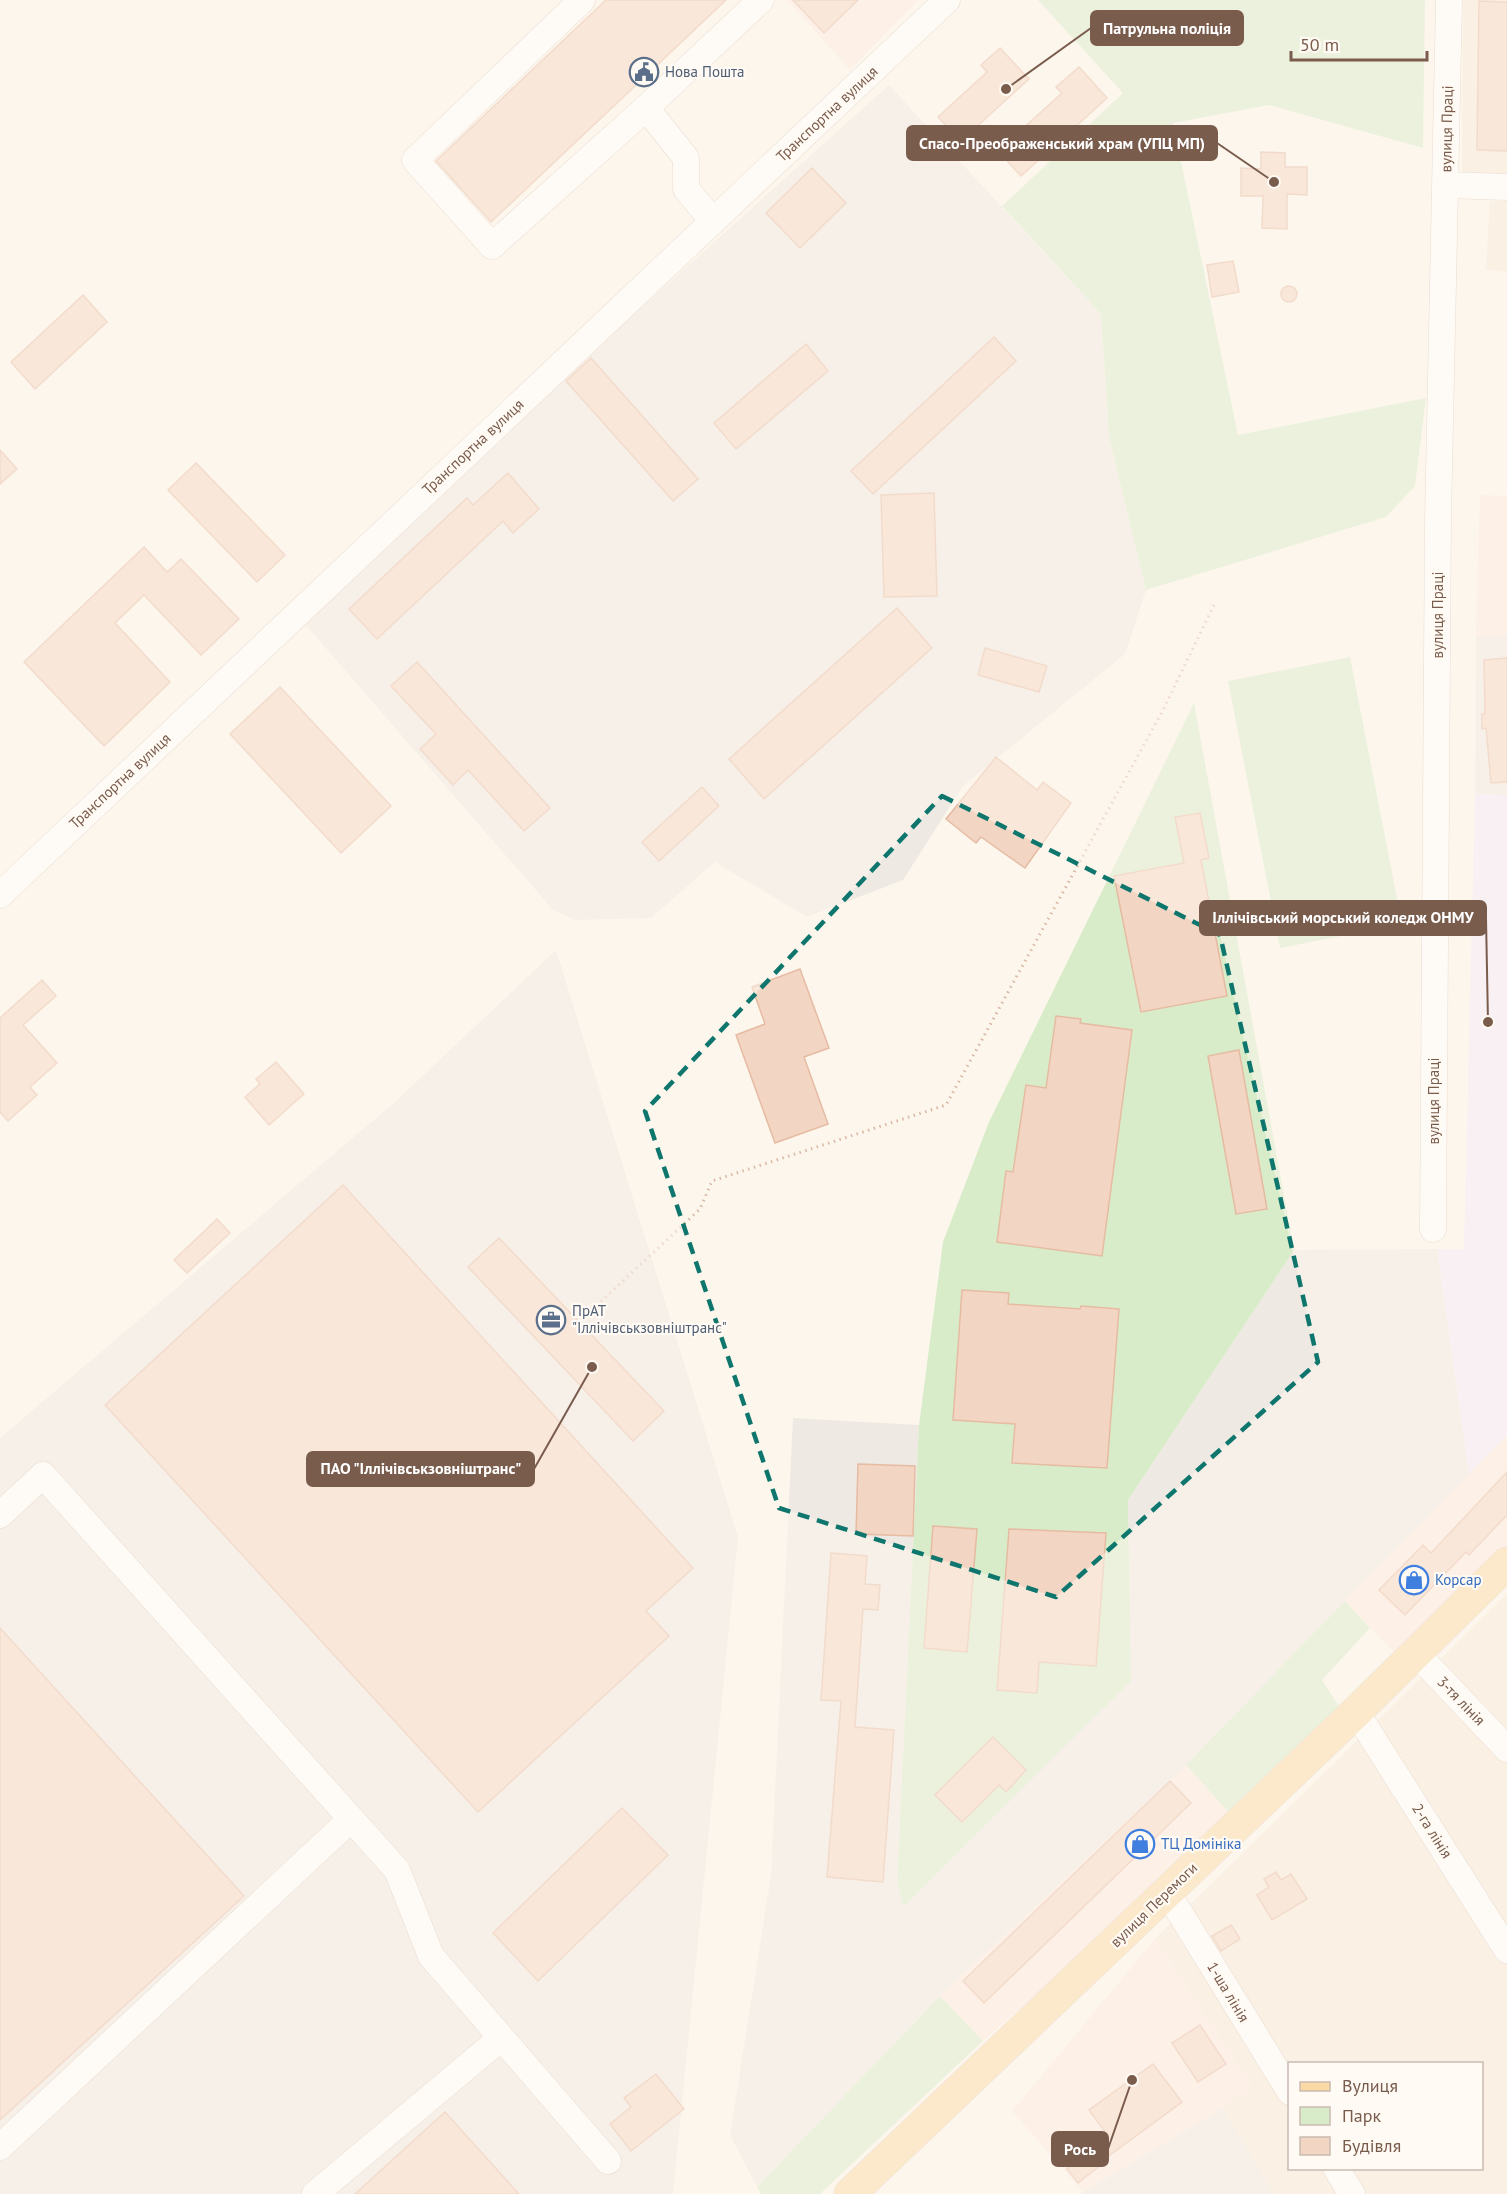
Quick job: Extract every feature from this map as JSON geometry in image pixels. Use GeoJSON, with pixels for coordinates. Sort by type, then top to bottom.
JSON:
{"type":"FeatureCollection","features":[{"type":"Feature","properties":{"kind":"main road","name":"вулиця Перемоги"},"geometry":{"type":"LineString","coordinates":[[850,2194],[1356,1712],[1507,1563]]}},
{"type":"Feature","properties":{"kind":"street"},"geometry":{"type":"LineString","coordinates":[[582,0],[414,160],[492,246],[646,108],[761,0]]}},
{"type":"Feature","properties":{"kind":"street","name":"Транспортна вулиця"},"geometry":{"type":"LineString","coordinates":[[0,895],[947,0]]}},
{"type":"Feature","properties":{"kind":"street","name":"вулиця Праці"},"geometry":{"type":"LineString","coordinates":[[1433,1229],[1438,519],[1449,0]]}},
{"type":"Feature","properties":{"kind":"street"},"geometry":{"type":"LineString","coordinates":[[646,108],[686,158],[686,189],[713,221]]}},
{"type":"Feature","properties":{"kind":"street"},"geometry":{"type":"LineString","coordinates":[[1446,185],[1507,187]]}},
{"type":"Feature","properties":{"kind":"street"},"geometry":{"type":"LineString","coordinates":[[0,1515],[43,1475],[397,1870],[431,1956],[608,2161]]}},
{"type":"Feature","properties":{"kind":"street","name":"3-тя лінія"},"geometry":{"type":"LineString","coordinates":[[1415,1652],[1507,1749]]}},
{"type":"Feature","properties":{"kind":"street","name":"2-га лінія"},"geometry":{"type":"LineString","coordinates":[[1356,1712],[1507,1950]]}},
{"type":"Feature","properties":{"kind":"street"},"geometry":{"type":"LineString","coordinates":[[0,2147],[351,1820]]}},
{"type":"Feature","properties":{"kind":"street","name":"1-ша лінія"},"geometry":{"type":"LineString","coordinates":[[1167,1892],[1288,2089]]}},
{"type":"Feature","properties":{"kind":"street"},"geometry":{"type":"LineString","coordinates":[[315,2194],[501,2038]]}},
{"type":"Feature","properties":{"kind":"street"},"geometry":{"type":"LineString","coordinates":[[1337,2170],[1352,2194]]}},
{"type":"Feature","properties":{"kind":"path"},"geometry":{"type":"LineString","coordinates":[[579,1322],[700,1209],[712,1181],[946,1105],[1162,712],[1214,605]]}},
{"type":"Feature","properties":{"kind":"highlighted area"},"geometry":{"type":"Polygon","coordinates":[[[942,796],[1220,935],[1318,1362],[1056,1597],[779,1508],[645,1111],[942,796]]]}},
{"type":"Feature","properties":{"kind":"shaded area"},"geometry":{"type":"Polygon","coordinates":[[[787,0],[918,0],[850,70],[787,0]]]}},
{"type":"Feature","properties":{"kind":"shaded area"},"geometry":{"type":"Polygon","coordinates":[[[1463,0],[1507,0],[1507,174],[1462,174],[1463,0]]]}},
{"type":"Feature","properties":{"kind":"shaded area"},"geometry":{"type":"Polygon","coordinates":[[[889,85],[1101,314],[1109,436],[1146,590],[1125,654],[963,786],[903,880],[807,917],[715,862],[651,918],[575,920],[553,910],[298,616],[889,85]]]}},
{"type":"Feature","properties":{"kind":"shaded area"},"geometry":{"type":"Polygon","coordinates":[[[1490,201],[1507,201],[1507,271],[1486,270],[1490,201]]]}},
{"type":"Feature","properties":{"kind":"shaded area"},"geometry":{"type":"Polygon","coordinates":[[[1480,495],[1507,496],[1507,636],[1476,637],[1480,495]]]}},
{"type":"Feature","properties":{"kind":"shaded area"},"geometry":{"type":"Polygon","coordinates":[[[1507,636],[1507,795],[1475,794],[1476,637],[1507,636]]]}},
{"type":"Feature","properties":{"kind":"shaded area"},"geometry":{"type":"Polygon","coordinates":[[[1475,794],[1507,795],[1507,1435],[1469,1474],[1437,1249],[1464,1249],[1475,794]]]}},
{"type":"Feature","properties":{"kind":"shaded area"},"geometry":{"type":"Polygon","coordinates":[[[556,950],[738,1537],[673,2194],[0,2194],[0,1438],[396,1101],[556,950]]]}},
{"type":"Feature","properties":{"kind":"shaded area"},"geometry":{"type":"Polygon","coordinates":[[[1437,1249],[1469,1474],[1186,1765],[940,1996],[757,2187],[730,2135],[771,1875],[793,1418],[919,1425],[897,1881],[1131,1681],[1128,1500],[1294,1250],[1437,1249]]]}},
{"type":"Feature","properties":{"kind":"shaded area"},"geometry":{"type":"Polygon","coordinates":[[[1505,1437],[1507,1440],[1507,1554],[1398,1656],[1345,1601],[1505,1437]]]}},
{"type":"Feature","properties":{"kind":"shaded area"},"geometry":{"type":"Polygon","coordinates":[[[1507,1594],[1507,2194],[1274,2194],[1223,2108],[1253,2087],[1155,1939],[1507,1594]]]}},
{"type":"Feature","properties":{"kind":"shaded area"},"geometry":{"type":"Polygon","coordinates":[[[1186,1765],[1234,1818],[983,2041],[940,1996],[1186,1765]]]}},
{"type":"Feature","properties":{"kind":"shaded area"},"geometry":{"type":"Polygon","coordinates":[[[1155,1939],[1253,2087],[1223,2108],[1083,2192],[1012,2111],[1155,1939]]]}},
{"type":"Feature","properties":{"kind":"shaded area"},"geometry":{"type":"Polygon","coordinates":[[[1223,2108],[1274,2194],[1079,2194],[1083,2192],[1223,2108]]]}},
{"type":"Feature","properties":{"kind":"green space"},"geometry":{"type":"Polygon","coordinates":[[[1038,0],[1425,0],[1423,148],[1269,105],[1173,123],[1238,435],[1426,398],[1415,486],[1386,517],[1146,590],[1109,436],[1101,314],[1002,206],[1123,93],[1038,0]]]}},
{"type":"Feature","properties":{"kind":"green space"},"geometry":{"type":"Polygon","coordinates":[[[1350,657],[1402,924],[1280,948],[1228,681],[1350,657]]]}},
{"type":"Feature","properties":{"kind":"green space"},"geometry":{"type":"Polygon","coordinates":[[[1194,703],[1294,1250],[1128,1500],[1131,1681],[903,1907],[897,1881],[919,1425],[943,1242],[989,1122],[1194,703]]]}},
{"type":"Feature","properties":{"kind":"green space"},"geometry":{"type":"Polygon","coordinates":[[[1345,1601],[1370,1628],[1322,1680],[1340,1708],[1234,1818],[1186,1765],[1345,1601]]]}},
{"type":"Feature","properties":{"kind":"green space"},"geometry":{"type":"Polygon","coordinates":[[[940,1996],[983,2041],[820,2194],[761,2194],[757,2187],[940,1996]]]}},
{"type":"Feature","properties":{"kind":"building"},"geometry":{"type":"Polygon","coordinates":[[[606,0],[726,0],[491,222],[436,161],[606,0]]]}},
{"type":"Feature","properties":{"kind":"building"},"geometry":{"type":"Polygon","coordinates":[[[793,0],[858,0],[824,33],[793,0]]]}},
{"type":"Feature","properties":{"kind":"building"},"geometry":{"type":"Polygon","coordinates":[[[1479,1],[1507,2],[1507,151],[1477,150],[1479,1]]]}},
{"type":"Feature","properties":{"kind":"building"},"geometry":{"type":"Polygon","coordinates":[[[1000,48],[1029,79],[961,141],[938,117],[987,72],[981,65],[1000,48]]]}},
{"type":"Feature","properties":{"kind":"building"},"geometry":{"type":"Polygon","coordinates":[[[1079,67],[1107,98],[1021,176],[998,151],[1062,93],[1056,87],[1079,67]]]}},
{"type":"Feature","properties":{"kind":"building"},"geometry":{"type":"Polygon","coordinates":[[[1261,152],[1285,153],[1285,167],[1307,167],[1307,195],[1287,194],[1287,229],[1262,228],[1263,196],[1241,196],[1241,168],[1261,169],[1261,152]]]}},
{"type":"Feature","properties":{"kind":"building"},"geometry":{"type":"Polygon","coordinates":[[[812,168],[846,203],[800,248],[766,213],[812,168]]]}},
{"type":"Feature","properties":{"kind":"building"},"geometry":{"type":"Polygon","coordinates":[[[1233,261],[1239,292],[1212,297],[1207,265],[1233,261]]]}},
{"type":"Feature","properties":{"kind":"building"},"geometry":{"type":"Polygon","coordinates":[[[1286,286],[1292,286],[1297,294],[1295,300],[1286,302],[1281,297],[1281,291],[1286,286]]]}},
{"type":"Feature","properties":{"kind":"building"},"geometry":{"type":"Polygon","coordinates":[[[83,295],[107,322],[35,389],[11,362],[83,295]]]}},
{"type":"Feature","properties":{"kind":"building"},"geometry":{"type":"Polygon","coordinates":[[[994,337],[1016,361],[873,494],[851,471],[994,337]]]}},
{"type":"Feature","properties":{"kind":"building"},"geometry":{"type":"Polygon","coordinates":[[[806,344],[828,371],[736,449],[714,423],[806,344]]]}},
{"type":"Feature","properties":{"kind":"building"},"geometry":{"type":"Polygon","coordinates":[[[591,358],[698,479],[673,501],[566,381],[591,358]]]}},
{"type":"Feature","properties":{"kind":"building"},"geometry":{"type":"Polygon","coordinates":[[[0,450],[17,469],[0,484],[0,450]]]}},
{"type":"Feature","properties":{"kind":"building"},"geometry":{"type":"Polygon","coordinates":[[[196,463],[285,555],[257,582],[168,490],[196,463]]]}},
{"type":"Feature","properties":{"kind":"building"},"geometry":{"type":"Polygon","coordinates":[[[508,473],[539,509],[513,533],[503,521],[377,639],[349,609],[467,498],[473,505],[508,473]]]}},
{"type":"Feature","properties":{"kind":"building"},"geometry":{"type":"Polygon","coordinates":[[[934,493],[937,596],[884,597],[881,495],[934,493]]]}},
{"type":"Feature","properties":{"kind":"building"},"geometry":{"type":"Polygon","coordinates":[[[144,547],[167,572],[181,559],[239,619],[201,655],[144,595],[115,623],[170,682],[104,746],[24,662],[144,547]]]}},
{"type":"Feature","properties":{"kind":"building"},"geometry":{"type":"Polygon","coordinates":[[[897,608],[932,648],[764,799],[729,759],[897,608]]]}},
{"type":"Feature","properties":{"kind":"building"},"geometry":{"type":"Polygon","coordinates":[[[985,648],[1047,666],[1039,692],[978,675],[985,648]]]}},
{"type":"Feature","properties":{"kind":"building"},"geometry":{"type":"Polygon","coordinates":[[[1507,658],[1507,782],[1491,783],[1486,728],[1482,729],[1482,714],[1485,714],[1484,660],[1507,658]]]}},
{"type":"Feature","properties":{"kind":"building"},"geometry":{"type":"Polygon","coordinates":[[[417,662],[550,808],[524,831],[468,770],[453,785],[420,749],[436,734],[391,686],[417,662]]]}},
{"type":"Feature","properties":{"kind":"building"},"geometry":{"type":"Polygon","coordinates":[[[280,687],[391,806],[341,853],[230,734],[280,687]]]}},
{"type":"Feature","properties":{"kind":"building"},"geometry":{"type":"Polygon","coordinates":[[[996,757],[1037,790],[1043,782],[1071,803],[1025,868],[981,837],[976,843],[946,819],[996,757]]]}},
{"type":"Feature","properties":{"kind":"building"},"geometry":{"type":"Polygon","coordinates":[[[702,787],[719,806],[659,861],[642,842],[702,787]]]}},
{"type":"Feature","properties":{"kind":"building"},"geometry":{"type":"Polygon","coordinates":[[[1200,813],[1209,858],[1201,860],[1227,996],[1141,1012],[1114,876],[1184,863],[1175,817],[1200,813]]]}},
{"type":"Feature","properties":{"kind":"building"},"geometry":{"type":"Polygon","coordinates":[[[800,969],[829,1048],[804,1057],[828,1124],[775,1143],[736,1035],[765,1024],[752,987],[800,969]]]}},
{"type":"Feature","properties":{"kind":"building"},"geometry":{"type":"Polygon","coordinates":[[[42,980],[56,996],[23,1025],[57,1063],[30,1087],[37,1095],[8,1121],[0,1112],[0,1018],[42,980]]]}},
{"type":"Feature","properties":{"kind":"building"},"geometry":{"type":"Polygon","coordinates":[[[1056,1016],[1081,1019],[1080,1023],[1132,1030],[1102,1256],[997,1242],[1006,1171],[1013,1172],[1026,1085],[1046,1088],[1056,1016]]]}},
{"type":"Feature","properties":{"kind":"building"},"geometry":{"type":"Polygon","coordinates":[[[1239,1050],[1267,1209],[1236,1214],[1208,1056],[1239,1050]]]}},
{"type":"Feature","properties":{"kind":"building"},"geometry":{"type":"Polygon","coordinates":[[[276,1062],[304,1094],[269,1125],[245,1097],[260,1084],[256,1079],[276,1062]]]}},
{"type":"Feature","properties":{"kind":"building"},"geometry":{"type":"Polygon","coordinates":[[[343,1185],[693,1568],[646,1611],[669,1636],[478,1812],[105,1405],[343,1185]]]}},
{"type":"Feature","properties":{"kind":"building"},"geometry":{"type":"Polygon","coordinates":[[[217,1219],[230,1233],[187,1273],[174,1260],[217,1219]]]}},
{"type":"Feature","properties":{"kind":"building"},"geometry":{"type":"Polygon","coordinates":[[[499,1238],[664,1411],[633,1441],[468,1267],[499,1238]]]}},
{"type":"Feature","properties":{"kind":"building"},"geometry":{"type":"Polygon","coordinates":[[[962,1290],[1009,1293],[1008,1304],[1119,1309],[1107,1468],[1012,1463],[1015,1424],[953,1420],[962,1290]]]}},
{"type":"Feature","properties":{"kind":"building"},"geometry":{"type":"Polygon","coordinates":[[[858,1464],[915,1466],[913,1536],[856,1534],[858,1464]]]}},
{"type":"Feature","properties":{"kind":"building"},"geometry":{"type":"Polygon","coordinates":[[[1507,1472],[1507,1515],[1469,1555],[1466,1552],[1405,1615],[1379,1590],[1423,1545],[1431,1553],[1507,1472]]]}},
{"type":"Feature","properties":{"kind":"building"},"geometry":{"type":"Polygon","coordinates":[[[933,1526],[977,1529],[967,1652],[924,1648],[933,1526]]]}},
{"type":"Feature","properties":{"kind":"building"},"geometry":{"type":"Polygon","coordinates":[[[1009,1529],[1106,1533],[1096,1666],[1039,1662],[1037,1693],[997,1690],[1009,1529]]]}},
{"type":"Feature","properties":{"kind":"building"},"geometry":{"type":"Polygon","coordinates":[[[831,1553],[867,1556],[865,1584],[880,1585],[878,1610],[863,1609],[855,1727],[894,1730],[883,1882],[827,1877],[841,1701],[821,1700],[831,1553]]]}},
{"type":"Feature","properties":{"kind":"building"},"geometry":{"type":"Polygon","coordinates":[[[0,1628],[244,1896],[0,2120],[0,1628]]]}},
{"type":"Feature","properties":{"kind":"building"},"geometry":{"type":"Polygon","coordinates":[[[993,1737],[1026,1770],[1006,1792],[999,1785],[962,1822],[935,1795],[993,1737]]]}},
{"type":"Feature","properties":{"kind":"building"},"geometry":{"type":"Polygon","coordinates":[[[1170,1781],[1191,1803],[984,2003],[963,1981],[1170,1781]]]}},
{"type":"Feature","properties":{"kind":"building"},"geometry":{"type":"Polygon","coordinates":[[[622,1808],[668,1855],[538,1981],[493,1933],[622,1808]]]}},
{"type":"Feature","properties":{"kind":"building"},"geometry":{"type":"Polygon","coordinates":[[[1276,1872],[1281,1880],[1291,1874],[1307,1899],[1272,1920],[1257,1895],[1269,1887],[1264,1879],[1276,1872]]]}},
{"type":"Feature","properties":{"kind":"building"},"geometry":{"type":"Polygon","coordinates":[[[1231,1925],[1240,1939],[1221,1951],[1212,1936],[1231,1925]]]}},
{"type":"Feature","properties":{"kind":"building"},"geometry":{"type":"Polygon","coordinates":[[[1200,2025],[1226,2064],[1198,2082],[1172,2043],[1200,2025]]]}},
{"type":"Feature","properties":{"kind":"building"},"geometry":{"type":"Polygon","coordinates":[[[1153,2064],[1182,2102],[1106,2158],[1107,2160],[1078,2183],[1067,2169],[1109,2137],[1089,2110],[1153,2064]]]}},
{"type":"Feature","properties":{"kind":"building"},"geometry":{"type":"Polygon","coordinates":[[[656,2074],[684,2109],[631,2151],[610,2124],[631,2107],[624,2098],[656,2074]]]}},
{"type":"Feature","properties":{"kind":"building"},"geometry":{"type":"Polygon","coordinates":[[[445,2112],[519,2194],[355,2194],[445,2112]]]}},
{"type":"Feature","properties":{"kind":"place","name":"Нова Пошта"},"geometry":{"type":"Point","coordinates":[644,72]}},
{"type":"Feature","properties":{"kind":"place","name":"Патрульна поліція"},"geometry":{"type":"Point","coordinates":[1006,89]}},
{"type":"Feature","properties":{"kind":"place","name":"Спасо-Преображенський храм (УПЦ МП)"},"geometry":{"type":"Point","coordinates":[1274,182]}},
{"type":"Feature","properties":{"kind":"place","name":"Іллічівський морський коледж ОНМУ"},"geometry":{"type":"Point","coordinates":[1488,1022]}},
{"type":"Feature","properties":{"kind":"place","name":"ПрАТ \"Іллічівськзовніштранс\""},"geometry":{"type":"Point","coordinates":[551,1320]}},
{"type":"Feature","properties":{"kind":"place","name":"ПАО \"Іллічівськзовніштранс\""},"geometry":{"type":"Point","coordinates":[592,1367]}},
{"type":"Feature","properties":{"kind":"place","name":"Корсар"},"geometry":{"type":"Point","coordinates":[1414,1580]}},
{"type":"Feature","properties":{"kind":"place","name":"ТЦ Домініка"},"geometry":{"type":"Point","coordinates":[1140,1844]}},
{"type":"Feature","properties":{"kind":"place","name":"Рось"},"geometry":{"type":"Point","coordinates":[1132,2080]}}]}
